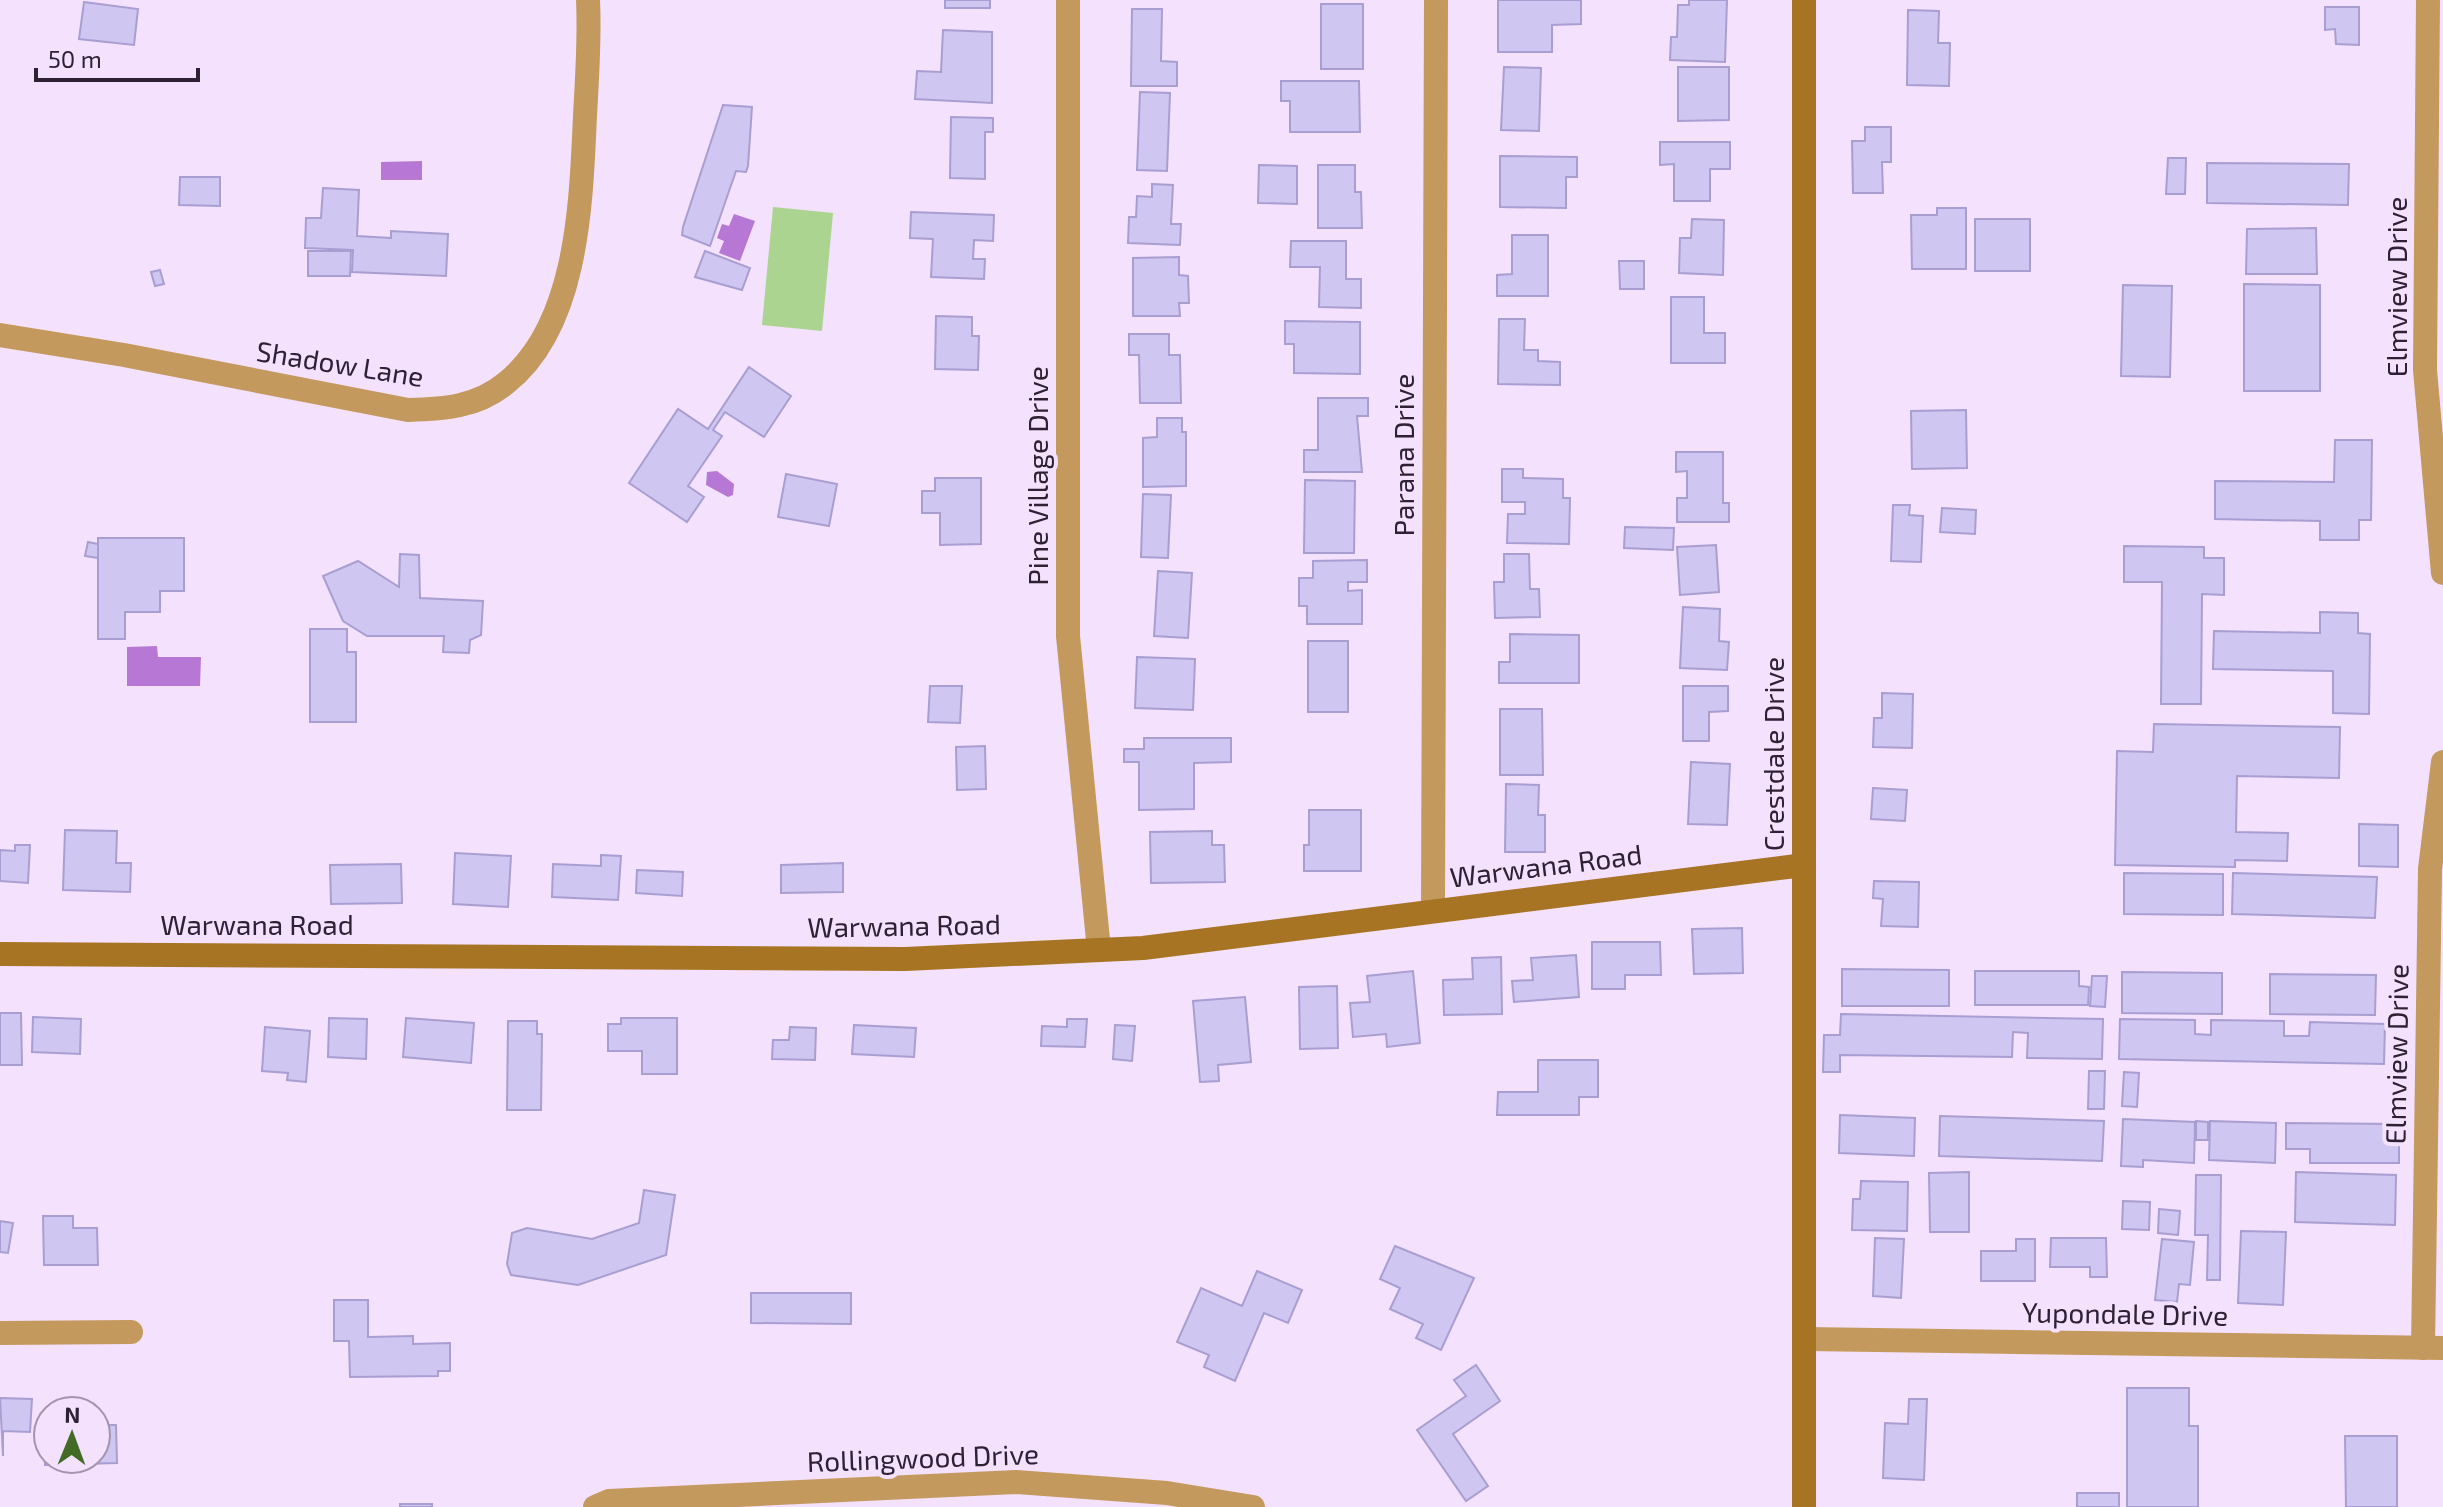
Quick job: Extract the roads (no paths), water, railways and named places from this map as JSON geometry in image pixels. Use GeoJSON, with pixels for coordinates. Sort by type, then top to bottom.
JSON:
{"type":"FeatureCollection","features":[{"type":"Feature","properties":{"kind":"street","name":"Shadow Lane"},"geometry":{"type":"LineString","coordinates":[[0,335],[108,352],[408,410],[442,409],[474,403],[507,383],[530,356],[564,292],[577,227],[581,184],[588,0]]}},
{"type":"Feature","properties":{"kind":"street","name":"Pine Village Drive"},"geometry":{"type":"LineString","coordinates":[[1068,0],[1068,636],[1099,950]]}},
{"type":"Feature","properties":{"kind":"street","name":"Parana Drive"},"geometry":{"type":"LineString","coordinates":[[1433,909],[1436,0]]}},
{"type":"Feature","properties":{"kind":"street","name":"Crestdale Drive"},"geometry":{"type":"LineString","coordinates":[[1804,0],[1804,1507]]}},
{"type":"Feature","properties":{"kind":"street","name":"Elmview Drive"},"geometry":{"type":"LineString","coordinates":[[2428,0],[2425,370],[2443,573]]}},
{"type":"Feature","properties":{"kind":"street","name":"Elmview Drive"},"geometry":{"type":"LineString","coordinates":[[2433,1348],[2435,954],[2430,869],[2443,762]]}},
{"type":"Feature","properties":{"kind":"street","name":"Warwana Road"},"geometry":{"type":"LineString","coordinates":[[0,954],[905,959],[1143,948],[1433,909],[1804,865]]}},
{"type":"Feature","properties":{"kind":"street"},"geometry":{"type":"LineString","coordinates":[[0,1333],[131,1332]]}},
{"type":"Feature","properties":{"kind":"street","name":"Yupondale Drive"},"geometry":{"type":"LineString","coordinates":[[1806,1339],[2433,1348]]}},
{"type":"Feature","properties":{"kind":"street","name":"Rollingwood Drive"},"geometry":{"type":"LineString","coordinates":[[595,1507],[609,1501],[655,1498],[1016,1482],[1167,1493],[1253,1507]]}}]}
